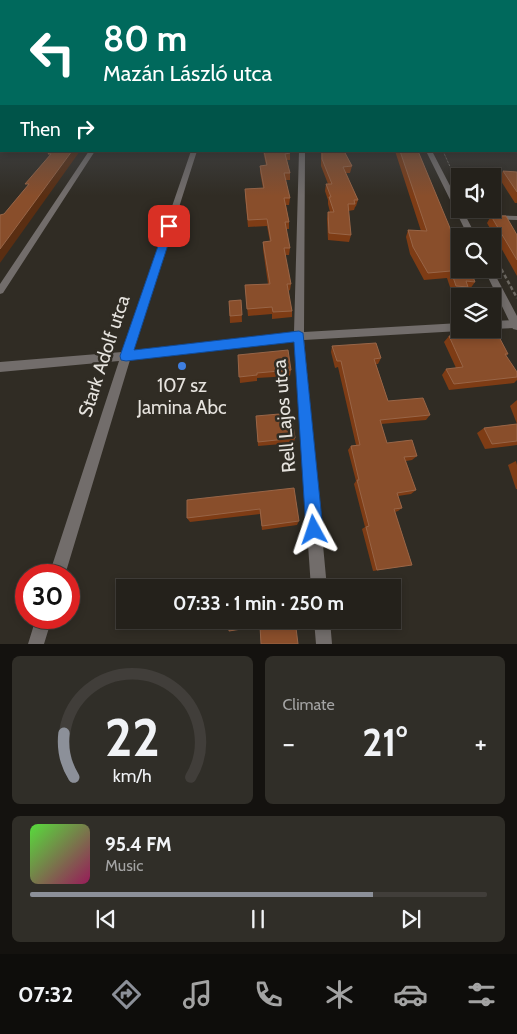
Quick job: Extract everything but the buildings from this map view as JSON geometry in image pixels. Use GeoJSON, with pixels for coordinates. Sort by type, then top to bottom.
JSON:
{"type":"FeatureCollection","features":[{"type":"Feature","properties":{"kind":"street"},"geometry":{"type":"LineString","coordinates":[[0,292],[91,152]]}},
{"type":"Feature","properties":{"kind":"street","name":"Stark Adolf utca"},"geometry":{"type":"LineString","coordinates":[[60,564],[126,356],[194,152]]}},
{"type":"Feature","properties":{"kind":"street","name":"Rell Lajos utca"},"geometry":{"type":"LineString","coordinates":[[302,152],[299,336],[318,579]]}},
{"type":"Feature","properties":{"kind":"street"},"geometry":{"type":"LineString","coordinates":[[430,152],[451,194]]}},
{"type":"Feature","properties":{"kind":"street"},"geometry":{"type":"LineString","coordinates":[[501,217],[517,218]]}},
{"type":"Feature","properties":{"kind":"street"},"geometry":{"type":"LineString","coordinates":[[493,278],[517,324],[501,325]]}},
{"type":"Feature","properties":{"kind":"street"},"geometry":{"type":"LineString","coordinates":[[0,366],[126,356],[299,336],[451,328]]}},
{"type":"Feature","properties":{"kind":"street"},"geometry":{"type":"LineString","coordinates":[[36,644],[41,629]]}},
{"type":"Feature","properties":{"kind":"street"},"geometry":{"type":"LineString","coordinates":[[323,629],[324,644]]}},
{"type":"Feature","properties":{"kind":"path"},"geometry":{"type":"LineString","coordinates":[[443,152],[451,168]]}},
{"type":"Feature","properties":{"kind":"path"},"geometry":{"type":"LineString","coordinates":[[501,269],[517,298]]}},
{"type":"Feature","properties":{"kind":"place","name":"107 sz Jamina Abc"},"geometry":{"type":"Point","coordinates":[182,366]}},
{"type":"Feature","properties":{"kind":"route"},"geometry":{"type":"LineString","coordinates":[[169,226],[126,356],[299,336],[314,530]]}}]}
